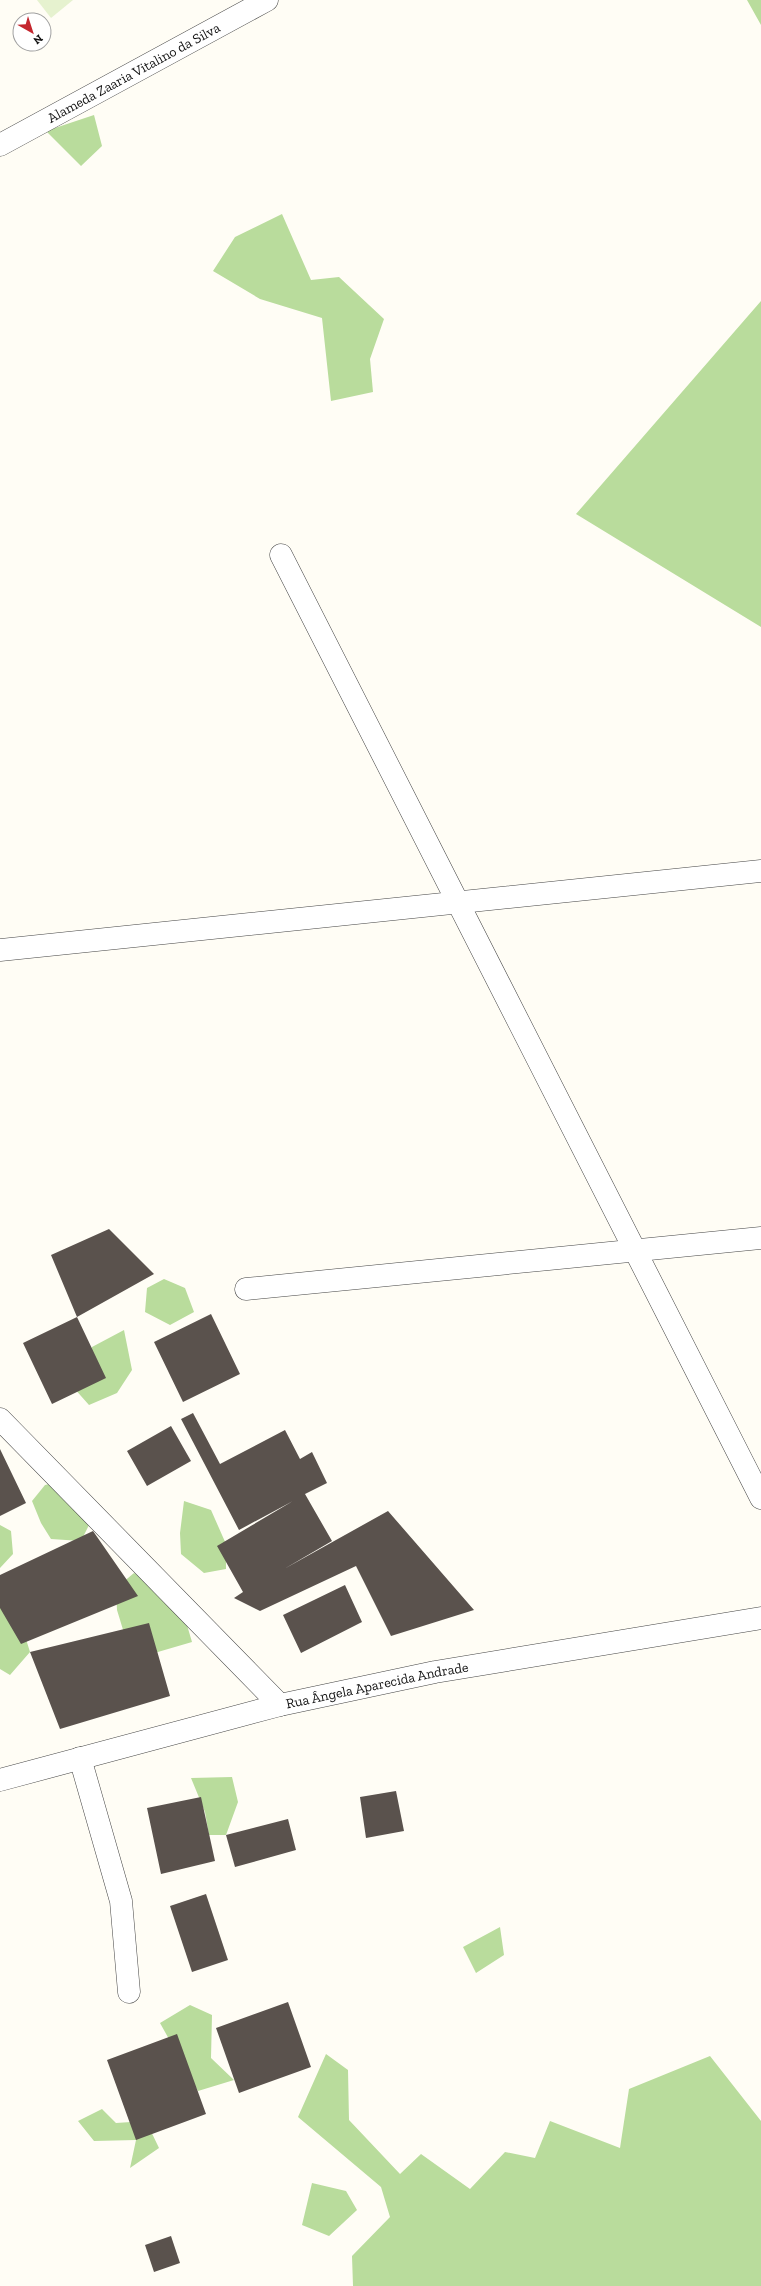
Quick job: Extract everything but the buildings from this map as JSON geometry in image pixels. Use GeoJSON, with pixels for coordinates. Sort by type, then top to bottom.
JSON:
{"type":"FeatureCollection","features":[{"type":"Feature","properties":{"kind":"street","name":"Alameda Zaaria Vitalino da Silva"},"geometry":{"type":"LineString","coordinates":[[0,145],[267,0]]}},
{"type":"Feature","properties":{"kind":"street"},"geometry":{"type":"LineString","coordinates":[[281,555],[761,1498]]}},
{"type":"Feature","properties":{"kind":"street"},"geometry":{"type":"LineString","coordinates":[[0,950],[456,901],[761,871]]}},
{"type":"Feature","properties":{"kind":"street"},"geometry":{"type":"LineString","coordinates":[[246,1289],[761,1238]]}},
{"type":"Feature","properties":{"kind":"street"},"geometry":{"type":"LineString","coordinates":[[0,1419],[280,1705]]}},
{"type":"Feature","properties":{"kind":"street","name":"Rua Ângela Aparecida Andrade"},"geometry":{"type":"LineString","coordinates":[[0,1780],[280,1705],[436,1672],[761,1618]]}},
{"type":"Feature","properties":{"kind":"street"},"geometry":{"type":"LineString","coordinates":[[80,1758],[121,1900],[129,1992]]}},
{"type":"Feature","properties":{"kind":"green space"},"geometry":{"type":"Polygon","coordinates":[[[37,0],[73,0],[52,17],[52,12],[46,12],[37,0]]]}},
{"type":"Feature","properties":{"kind":"green space"},"geometry":{"type":"Polygon","coordinates":[[[747,0],[761,0],[761,25],[747,0]]]}},
{"type":"Feature","properties":{"kind":"green space"},"geometry":{"type":"Polygon","coordinates":[[[94,115],[102,146],[81,166],[46,131],[94,115]]]}},
{"type":"Feature","properties":{"kind":"green space"},"geometry":{"type":"Polygon","coordinates":[[[282,214],[311,280],[339,277],[384,319],[370,359],[373,392],[331,401],[322,318],[260,299],[213,271],[235,237],[282,214]]]}},
{"type":"Feature","properties":{"kind":"green space"},"geometry":{"type":"Polygon","coordinates":[[[761,301],[761,627],[576,514],[761,301]]]}},
{"type":"Feature","properties":{"kind":"green space"},"geometry":{"type":"Polygon","coordinates":[[[164,1279],[185,1288],[194,1312],[170,1325],[145,1312],[147,1288],[164,1279]]]}},
{"type":"Feature","properties":{"kind":"green space"},"geometry":{"type":"Polygon","coordinates":[[[124,1330],[132,1370],[117,1393],[89,1405],[73,1387],[82,1374],[92,1347],[124,1330]]]}},
{"type":"Feature","properties":{"kind":"green space"},"geometry":{"type":"Polygon","coordinates":[[[66,1480],[91,1521],[81,1541],[51,1539],[41,1523],[32,1501],[45,1485],[66,1480]]]}},
{"type":"Feature","properties":{"kind":"green space"},"geometry":{"type":"Polygon","coordinates":[[[184,1501],[211,1510],[226,1544],[226,1569],[204,1573],[181,1554],[180,1533],[184,1501]]]}},
{"type":"Feature","properties":{"kind":"green space"},"geometry":{"type":"Polygon","coordinates":[[[0,1525],[11,1531],[13,1554],[0,1568],[0,1525]]]}},
{"type":"Feature","properties":{"kind":"green space"},"geometry":{"type":"Polygon","coordinates":[[[134,1573],[163,1590],[184,1615],[192,1642],[151,1654],[124,1633],[117,1610],[116,1588],[134,1573]]]}},
{"type":"Feature","properties":{"kind":"green space"},"geometry":{"type":"Polygon","coordinates":[[[0,1597],[21,1623],[30,1652],[10,1675],[0,1669],[0,1597]]]}},
{"type":"Feature","properties":{"kind":"green space"},"geometry":{"type":"Polygon","coordinates":[[[232,1777],[238,1802],[226,1835],[209,1835],[205,1812],[191,1778],[232,1777]]]}},
{"type":"Feature","properties":{"kind":"green space"},"geometry":{"type":"Polygon","coordinates":[[[500,1927],[504,1955],[476,1973],[463,1947],[500,1927]]]}},
{"type":"Feature","properties":{"kind":"green space"},"geometry":{"type":"Polygon","coordinates":[[[190,2005],[212,2015],[211,2058],[234,2080],[198,2091],[160,2023],[190,2005]]]}},
{"type":"Feature","properties":{"kind":"green space"},"geometry":{"type":"Polygon","coordinates":[[[326,2054],[348,2070],[349,2120],[400,2174],[421,2154],[470,2189],[505,2152],[535,2158],[550,2121],[620,2148],[629,2089],[710,2056],[761,2121],[761,2286],[353,2286],[352,2256],[390,2217],[381,2187],[298,2117],[326,2054]]]}},
{"type":"Feature","properties":{"kind":"green space"},"geometry":{"type":"Polygon","coordinates":[[[102,2109],[116,2123],[146,2121],[159,2148],[130,2168],[136,2140],[94,2141],[78,2121],[102,2109]]]}},
{"type":"Feature","properties":{"kind":"green space"},"geometry":{"type":"Polygon","coordinates":[[[312,2183],[346,2191],[357,2210],[329,2236],[302,2225],[312,2183]]]}}]}
